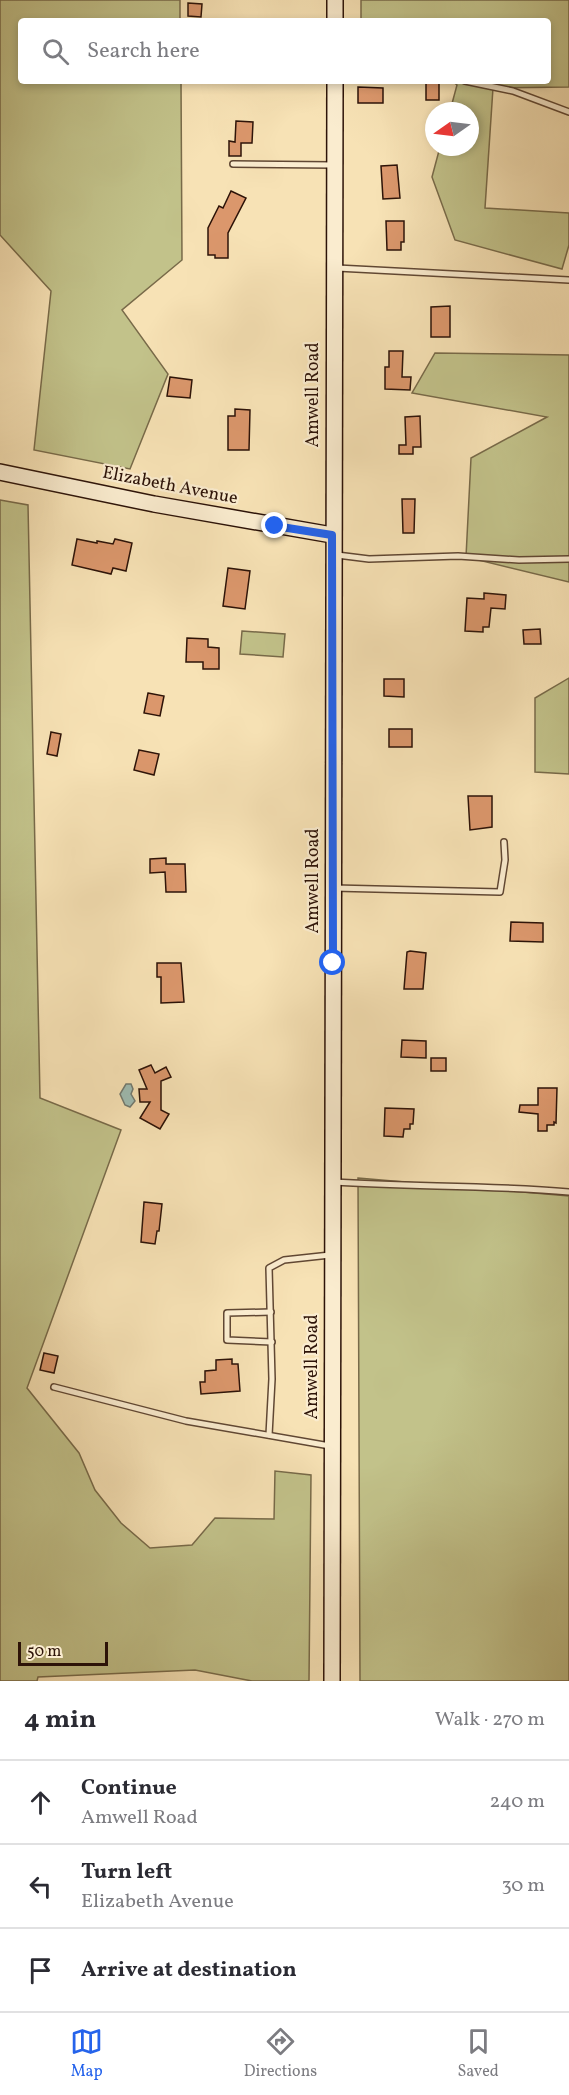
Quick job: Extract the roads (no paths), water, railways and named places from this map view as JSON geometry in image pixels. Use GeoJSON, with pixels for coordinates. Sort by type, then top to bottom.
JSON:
{"type":"FeatureCollection","features":[{"type":"Feature","properties":{"kind":"main road"},"geometry":{"type":"LineString","coordinates":[[335,0],[335,18]]}},
{"type":"Feature","properties":{"kind":"main road","name":"Amwell Road"},"geometry":{"type":"LineString","coordinates":[[332,1681],[332,535],[335,84]]}},
{"type":"Feature","properties":{"kind":"main road","name":"Elizabeth Avenue"},"geometry":{"type":"LineString","coordinates":[[0,472],[154,504],[332,535]]}},
{"type":"Feature","properties":{"kind":"lane"},"geometry":{"type":"LineString","coordinates":[[479,84],[513,91],[569,112]]}},
{"type":"Feature","properties":{"kind":"lane"},"geometry":{"type":"LineString","coordinates":[[233,164],[334,165]]}},
{"type":"Feature","properties":{"kind":"lane"},"geometry":{"type":"LineString","coordinates":[[333,268],[569,280]]}},
{"type":"Feature","properties":{"kind":"lane"},"geometry":{"type":"LineString","coordinates":[[333,554],[369,559],[458,556],[519,560],[569,559]]}},
{"type":"Feature","properties":{"kind":"lane"},"geometry":{"type":"LineString","coordinates":[[333,888],[500,892],[505,860],[504,842]]}},
{"type":"Feature","properties":{"kind":"lane"},"geometry":{"type":"LineString","coordinates":[[332,1182],[502,1187],[569,1192]]}},
{"type":"Feature","properties":{"kind":"lane"},"geometry":{"type":"LineString","coordinates":[[269,1435],[272,1342],[269,1268],[284,1260],[332,1255]]}},
{"type":"Feature","properties":{"kind":"lane"},"geometry":{"type":"LineString","coordinates":[[271,1312],[226,1313],[227,1340],[272,1342]]}},
{"type":"Feature","properties":{"kind":"lane"},"geometry":{"type":"LineString","coordinates":[[54,1387],[186,1421],[332,1446]]}},
{"type":"Feature","properties":{"kind":"water"},"geometry":{"type":"Polygon","coordinates":[[[126,1084],[131,1084],[133,1089],[131,1094],[135,1101],[130,1107],[125,1105],[120,1094],[126,1084]]]}}]}
